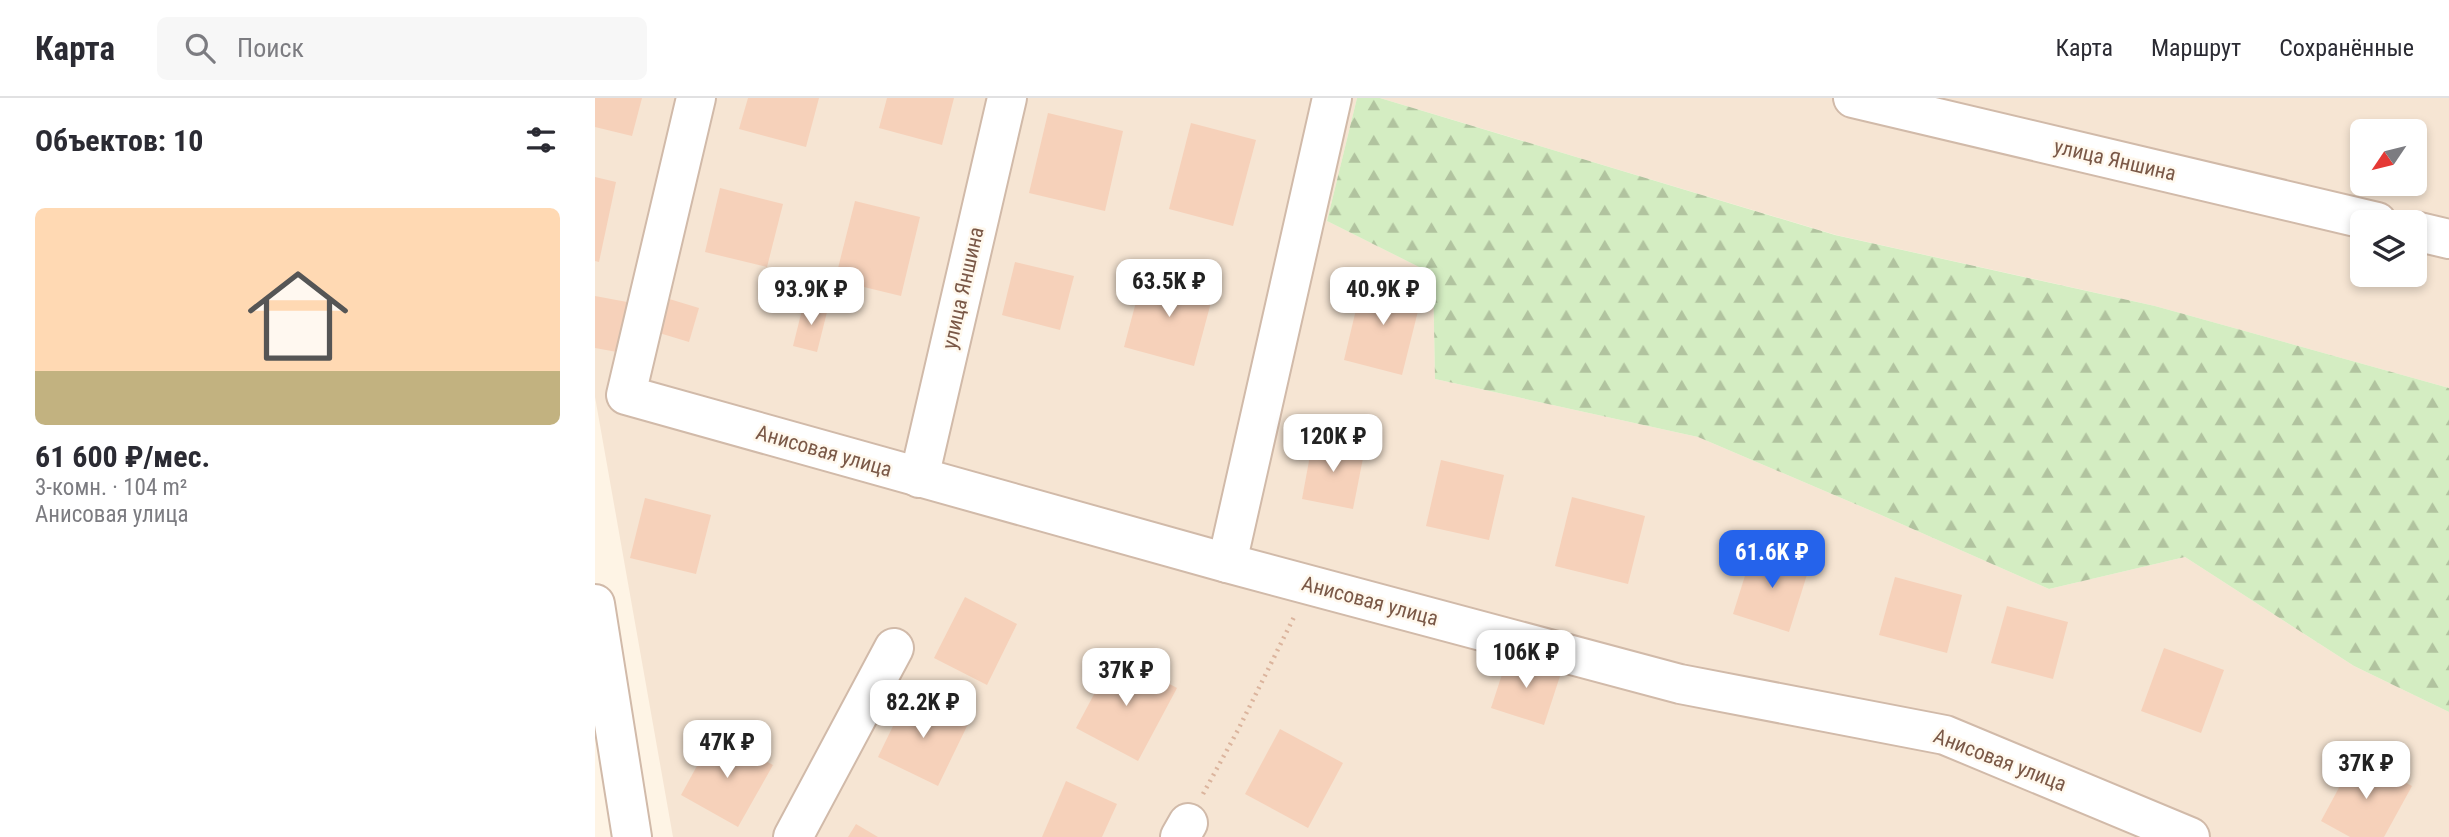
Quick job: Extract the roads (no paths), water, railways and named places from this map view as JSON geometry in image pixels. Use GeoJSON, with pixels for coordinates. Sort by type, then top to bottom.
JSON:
{"type":"FeatureCollection","features":[{"type":"Feature","properties":{"kind":"street","name":"Анисовая улица"},"geometry":{"type":"LineString","coordinates":[[696,98],[626,395],[1227,563],[1680,684],[1945,735],[2190,837]]}},
{"type":"Feature","properties":{"kind":"street","name":"улица Яншина"},"geometry":{"type":"LineString","coordinates":[[919,478],[1007,98]]}},
{"type":"Feature","properties":{"kind":"street"},"geometry":{"type":"LineString","coordinates":[[1227,563],[1332,98]]}},
{"type":"Feature","properties":{"kind":"street","name":"улица Яншина"},"geometry":{"type":"LineString","coordinates":[[1853,98],[2350,216]]}},
{"type":"Feature","properties":{"kind":"street"},"geometry":{"type":"LineString","coordinates":[[2427,234],[2449,239]]}},
{"type":"Feature","properties":{"kind":"street"},"geometry":{"type":"LineString","coordinates":[[597,629],[632,837]]}},
{"type":"Feature","properties":{"kind":"street"},"geometry":{"type":"LineString","coordinates":[[793,837],[894,648]]}}]}
